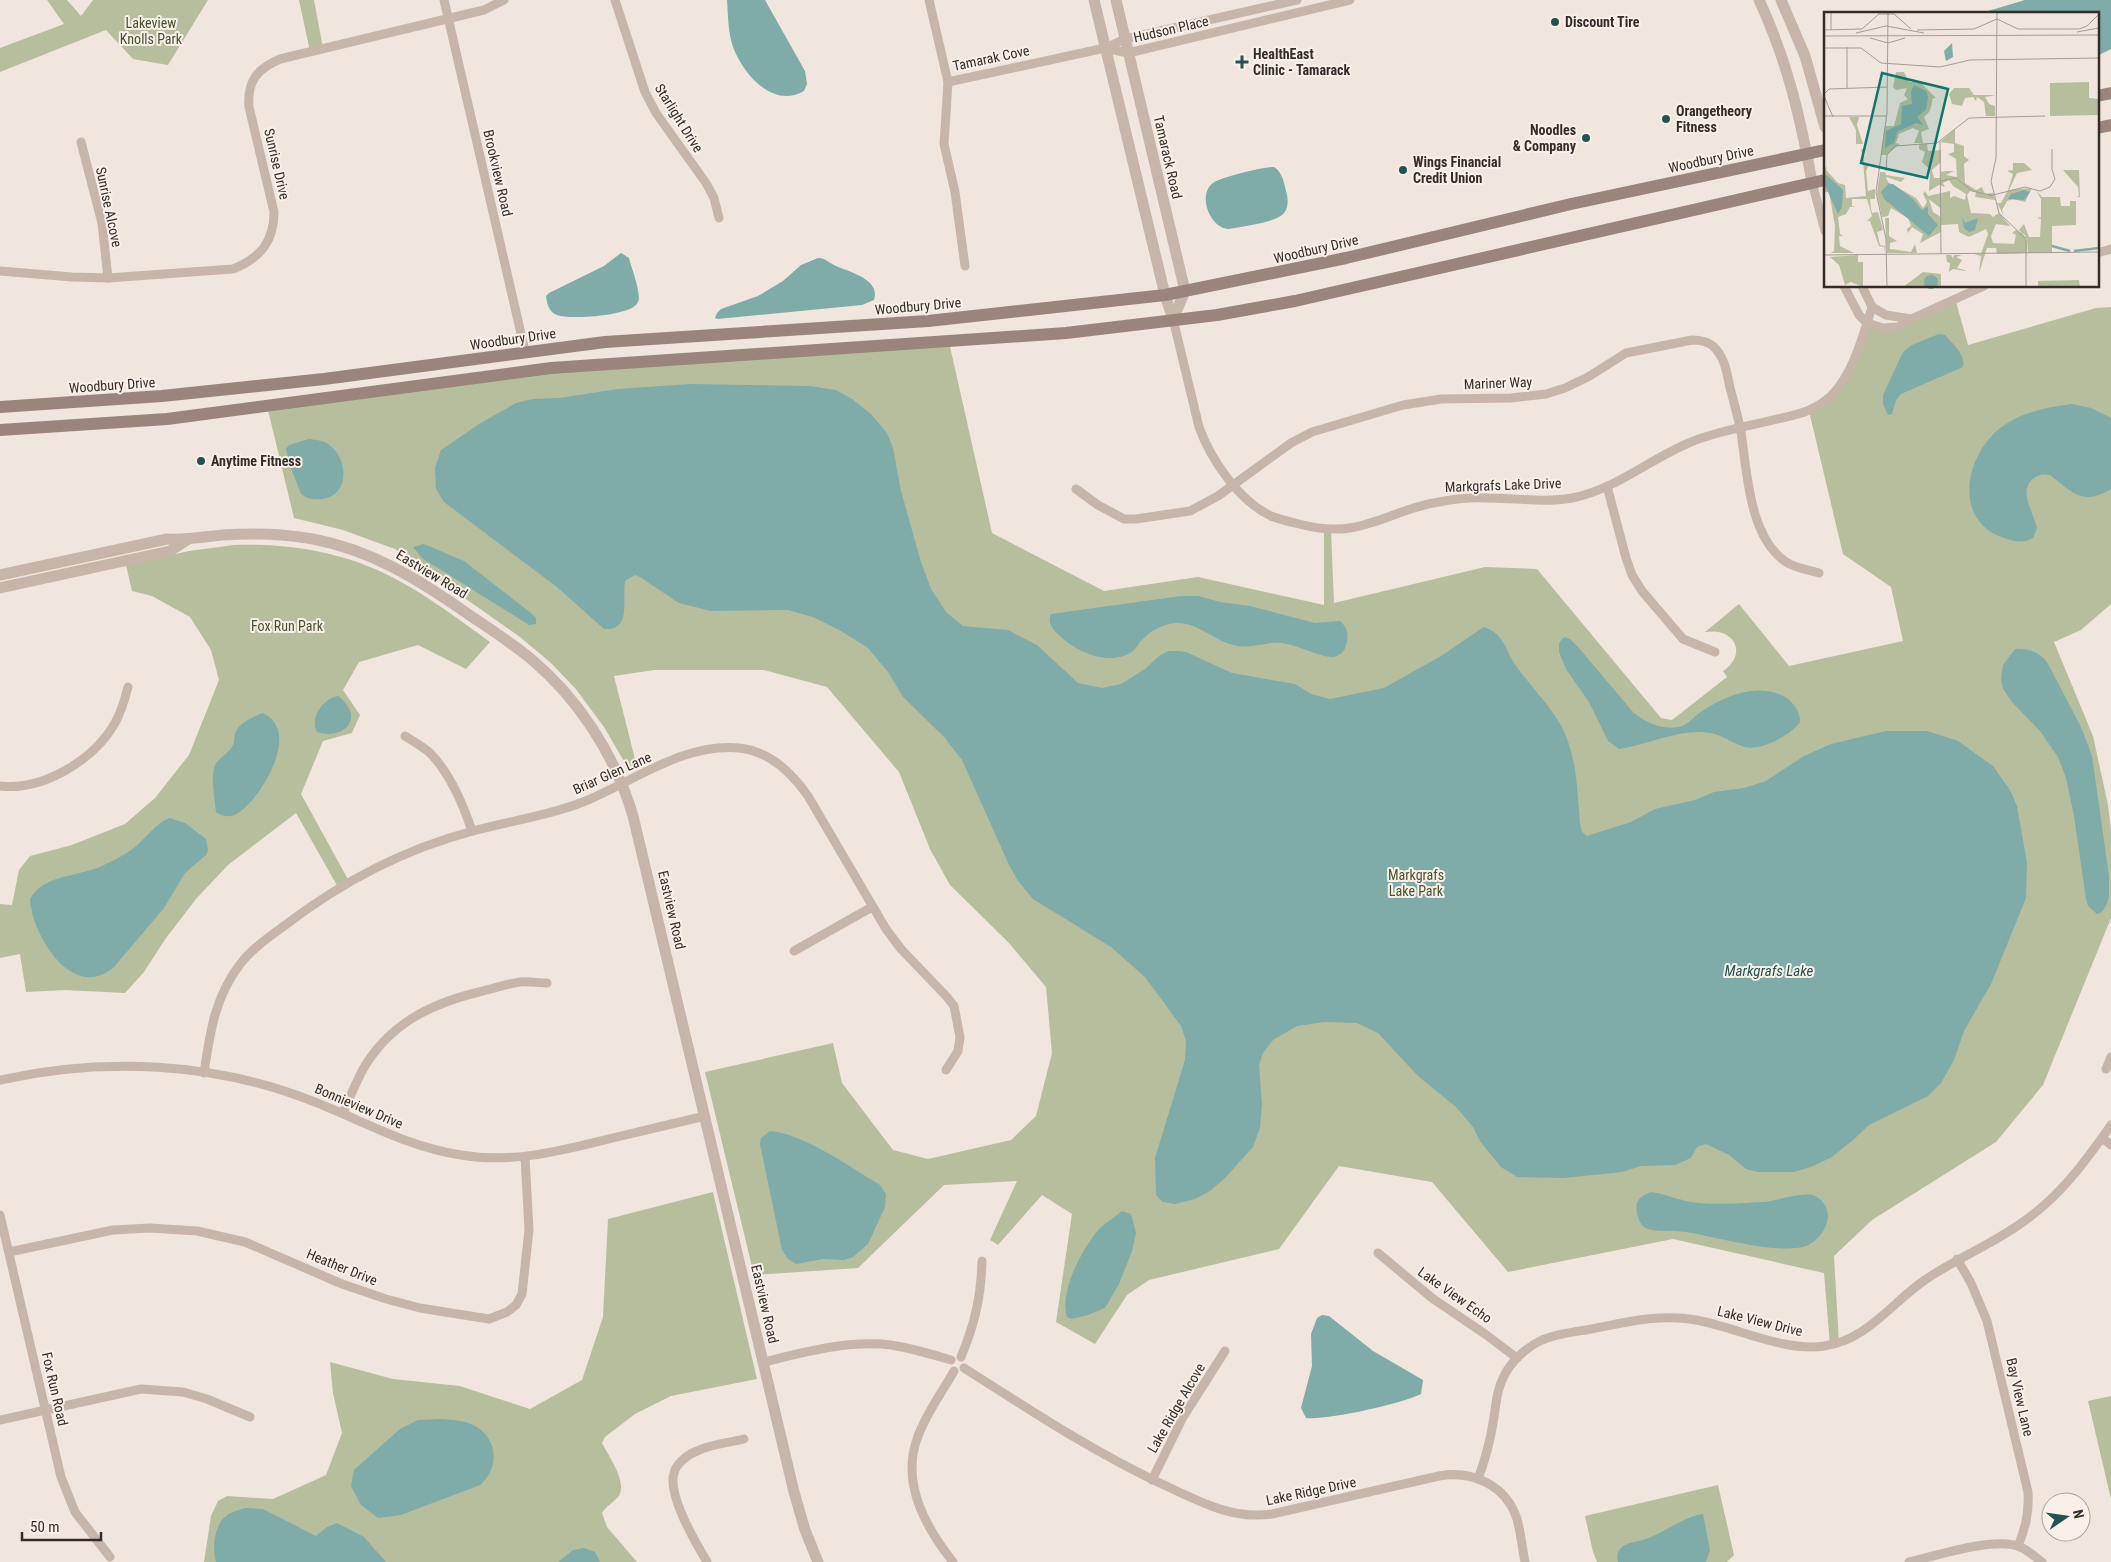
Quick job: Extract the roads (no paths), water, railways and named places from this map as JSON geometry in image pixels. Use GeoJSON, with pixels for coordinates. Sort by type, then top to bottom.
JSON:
{"type":"FeatureCollection","features":[{"type":"Feature","properties":{"kind":"main road"},"geometry":{"type":"LineString","coordinates":[[2098,96],[2111,93]]}},
{"type":"Feature","properties":{"kind":"main road"},"geometry":{"type":"LineString","coordinates":[[2098,128],[2111,125]]}},
{"type":"Feature","properties":{"kind":"main road","name":"Woodbury Drive"},"geometry":{"type":"LineString","coordinates":[[0,408],[162,396],[315,380],[605,342],[928,321],[1165,295],[1346,258],[1571,204],[1824,150]]}},
{"type":"Feature","properties":{"kind":"main road"},"geometry":{"type":"LineString","coordinates":[[0,430],[167,419],[551,368],[1066,333],[1240,311],[1295,301],[1818,181]]}},
{"type":"Feature","properties":{"kind":"street","name":"Brookview Road"},"geometry":{"type":"LineString","coordinates":[[444,0],[525,352]]}},
{"type":"Feature","properties":{"kind":"street","name":"Sunrise Drive"},"geometry":{"type":"LineString","coordinates":[[0,271],[108,278],[234,269],[248,263],[264,248],[271,237],[274,224],[274,212],[249,107],[248,94],[257,73],[267,65],[280,59],[484,10],[504,0]]}},
{"type":"Feature","properties":{"kind":"street","name":"Starlight Drive"},"geometry":{"type":"LineString","coordinates":[[615,0],[645,92],[656,113],[706,183],[714,198],[719,218]]}},
{"type":"Feature","properties":{"kind":"street"},"geometry":{"type":"LineString","coordinates":[[929,0],[948,82]]}},
{"type":"Feature","properties":{"kind":"street"},"geometry":{"type":"LineString","coordinates":[[1094,0],[1165,295]]}},
{"type":"Feature","properties":{"kind":"street","name":"Tamarack Road"},"geometry":{"type":"LineString","coordinates":[[1116,0],[1185,291]]}},
{"type":"Feature","properties":{"kind":"street","name":"Hudson Place"},"geometry":{"type":"LineString","coordinates":[[1105,48],[1125,39],[1297,0]]}},
{"type":"Feature","properties":{"kind":"street","name":"Hudson Place"},"geometry":{"type":"LineString","coordinates":[[1105,48],[1128,53],[1350,0]]}},
{"type":"Feature","properties":{"kind":"street"},"geometry":{"type":"LineString","coordinates":[[1759,0],[1780,46],[1789,74],[1807,153],[1818,181],[1824,224]]}},
{"type":"Feature","properties":{"kind":"street"},"geometry":{"type":"LineString","coordinates":[[1781,0],[1805,56],[1824,123]]}},
{"type":"Feature","properties":{"kind":"street","name":"Tamarak Cove"},"geometry":{"type":"LineString","coordinates":[[965,266],[956,192],[944,144],[948,82],[1105,48]]}},
{"type":"Feature","properties":{"kind":"street","name":"Sunrise Alcove"},"geometry":{"type":"LineString","coordinates":[[80,142],[102,223],[108,278]]}},
{"type":"Feature","properties":{"kind":"street"},"geometry":{"type":"LineString","coordinates":[[2098,253],[2111,249]]}},
{"type":"Feature","properties":{"kind":"street"},"geometry":{"type":"LineString","coordinates":[[1845,288],[1859,315],[1867,323],[1883,328],[1895,328],[1980,288]]}},
{"type":"Feature","properties":{"kind":"street"},"geometry":{"type":"LineString","coordinates":[[1863,288],[1872,307],[1886,315],[1911,319]]}},
{"type":"Feature","properties":{"kind":"street"},"geometry":{"type":"LineString","coordinates":[[1173,319],[1185,291]]}},
{"type":"Feature","properties":{"kind":"street","name":"Markgrafs Lake Drive"},"geometry":{"type":"LineString","coordinates":[[1165,295],[1173,319],[1191,397],[1204,441],[1218,465],[1246,499],[1271,516],[1327,530],[1366,524],[1400,512],[1438,502],[1486,498],[1536,501],[1573,498],[1622,480],[1676,448],[1698,439],[1809,411],[1825,401],[1843,381],[1872,307]]}},
{"type":"Feature","properties":{"kind":"street","name":"Mariner Way"},"geometry":{"type":"LineString","coordinates":[[1076,489],[1112,514],[1124,518],[1136,519],[1190,510],[1204,504],[1234,485],[1291,443],[1312,432],[1332,425],[1403,405],[1441,399],[1511,398],[1546,394],[1565,388],[1588,377],[1626,353],[1692,340],[1712,344],[1720,354],[1725,366],[1740,429],[1753,508],[1766,538],[1787,563],[1819,574]]}},
{"type":"Feature","properties":{"kind":"street"},"geometry":{"type":"LineString","coordinates":[[1607,486],[1626,558],[1632,575],[1642,591],[1683,638],[1715,652]]}},
{"type":"Feature","properties":{"kind":"street","name":"Eastview Road"},"geometry":{"type":"LineString","coordinates":[[0,575],[167,539],[187,540],[240,534],[300,537],[324,542],[363,553],[404,571],[503,638],[543,670],[575,704],[611,759],[622,784],[638,831],[802,1522],[818,1562]]}},
{"type":"Feature","properties":{"kind":"street","name":"Eastview Road"},"geometry":{"type":"LineString","coordinates":[[0,588],[170,551],[187,540]]}},
{"type":"Feature","properties":{"kind":"street"},"geometry":{"type":"LineString","coordinates":[[0,786],[45,779],[65,770],[83,758],[99,744],[114,724],[128,687]]}},
{"type":"Feature","properties":{"kind":"street"},"geometry":{"type":"LineString","coordinates":[[405,736],[430,753],[443,769],[462,805],[472,831]]}},
{"type":"Feature","properties":{"kind":"street","name":"Briar Glen Lane"},"geometry":{"type":"LineString","coordinates":[[204,1073],[210,1029],[217,1004],[229,981],[242,963],[259,945],[301,913],[345,885],[390,861],[472,831],[582,803],[678,758],[704,750],[740,748],[761,755],[782,766],[795,778],[808,796],[872,908],[901,949],[954,1006],[960,1037],[958,1051],[946,1070]]}},
{"type":"Feature","properties":{"kind":"street"},"geometry":{"type":"LineString","coordinates":[[794,951],[872,908]]}},
{"type":"Feature","properties":{"kind":"street"},"geometry":{"type":"LineString","coordinates":[[343,1113],[362,1071],[377,1050],[395,1031],[414,1016],[436,1004],[461,996],[520,982],[547,983]]}},
{"type":"Feature","properties":{"kind":"street"},"geometry":{"type":"LineString","coordinates":[[2106,1069],[2111,1057]]}},
{"type":"Feature","properties":{"kind":"street","name":"Bonnieview Drive"},"geometry":{"type":"LineString","coordinates":[[0,1080],[31,1073],[110,1065],[156,1066],[204,1073],[248,1080],[284,1090],[343,1113],[396,1138],[438,1151],[492,1158],[525,1157],[568,1150],[705,1116]]}},
{"type":"Feature","properties":{"kind":"street","name":"Lake View Drive"},"geometry":{"type":"LineString","coordinates":[[1478,1478],[1491,1437],[1497,1392],[1504,1376],[1517,1358],[1533,1345],[1552,1336],[1661,1317],[1703,1321],[1797,1346],[1817,1347],[1852,1338],[1867,1330],[1912,1289],[1957,1259],[2005,1234],[2040,1209],[2070,1180],[2111,1125]]}},
{"type":"Feature","properties":{"kind":"street"},"geometry":{"type":"LineString","coordinates":[[2102,1138],[2111,1145]]}},
{"type":"Feature","properties":{"kind":"street","name":"Heather Drive"},"geometry":{"type":"LineString","coordinates":[[9,1252],[113,1230],[150,1228],[197,1231],[245,1242],[342,1284],[386,1300],[420,1308],[489,1319],[508,1312],[516,1305],[522,1294],[529,1230],[525,1157]]}},
{"type":"Feature","properties":{"kind":"street","name":"Fox Run Road"},"geometry":{"type":"LineString","coordinates":[[0,1215],[66,1493],[75,1512],[110,1557]]}},
{"type":"Feature","properties":{"kind":"street","name":"Lake View Echo"},"geometry":{"type":"LineString","coordinates":[[1378,1253],[1432,1298],[1517,1358]]}},
{"type":"Feature","properties":{"kind":"street","name":"Bay View Lane"},"geometry":{"type":"LineString","coordinates":[[1957,1259],[1971,1282],[1987,1320],[2028,1492],[2027,1522],[2018,1546]]}},
{"type":"Feature","properties":{"kind":"street"},"geometry":{"type":"LineString","coordinates":[[961,1357],[976,1318],[982,1261]]}},
{"type":"Feature","properties":{"kind":"street"},"geometry":{"type":"LineString","coordinates":[[764,1362],[828,1348],[870,1344],[890,1345],[916,1350],[951,1360]]}},
{"type":"Feature","properties":{"kind":"street","name":"Lake Ridge Alcove"},"geometry":{"type":"LineString","coordinates":[[1152,1480],[1183,1417],[1225,1351]]}},
{"type":"Feature","properties":{"kind":"street"},"geometry":{"type":"LineString","coordinates":[[956,1356],[961,1357],[965,1363],[964,1368],[958,1372],[950,1366],[951,1360],[956,1356]]}},
{"type":"Feature","properties":{"kind":"street","name":"Lake Ridge Drive"},"geometry":{"type":"LineString","coordinates":[[964,1368],[1078,1441],[1152,1480],[1217,1509],[1237,1514],[1278,1513],[1448,1475],[1478,1478],[1496,1489],[1512,1508],[1518,1522],[1525,1562]]}},
{"type":"Feature","properties":{"kind":"street"},"geometry":{"type":"LineString","coordinates":[[954,1370],[915,1443],[912,1470],[922,1513],[930,1530],[954,1562]]}},
{"type":"Feature","properties":{"kind":"street"},"geometry":{"type":"LineString","coordinates":[[0,1420],[141,1389],[183,1392],[207,1399],[250,1417]]}},
{"type":"Feature","properties":{"kind":"street"},"geometry":{"type":"LineString","coordinates":[[708,1562],[696,1544],[678,1506],[673,1484],[673,1474],[685,1458],[695,1452],[744,1439]]}},
{"type":"Feature","properties":{"kind":"street"},"geometry":{"type":"LineString","coordinates":[[1910,1562],[1982,1545],[1999,1544],[2018,1546],[2042,1562]]}},
{"type":"Feature","properties":{"kind":"water"},"geometry":{"type":"Polygon","coordinates":[[[727,0],[765,0],[805,71],[807,84],[804,91],[781,96],[761,86],[752,78],[744,68],[731,41],[727,0]]]}},
{"type":"Feature","properties":{"kind":"water"},"geometry":{"type":"Polygon","coordinates":[[[2025,0],[2111,0],[2111,49],[2098,56],[2098,12],[1985,12],[2025,0]]]}},
{"type":"Feature","properties":{"kind":"water"},"geometry":{"type":"Polygon","coordinates":[[[1274,167],[1282,178],[1287,194],[1288,199],[1284,213],[1267,221],[1228,229],[1216,223],[1211,217],[1206,203],[1208,188],[1213,183],[1243,173],[1274,167]]]}},
{"type":"Feature","properties":{"kind":"water"},"geometry":{"type":"Polygon","coordinates":[[[621,253],[629,258],[637,287],[639,298],[634,307],[614,314],[587,317],[557,315],[550,310],[546,296],[549,293],[604,266],[621,253]]]}},
{"type":"Feature","properties":{"kind":"water"},"geometry":{"type":"Polygon","coordinates":[[[818,258],[862,277],[873,287],[875,293],[874,300],[862,305],[715,318],[721,309],[758,296],[783,281],[801,265],[818,258]]]}},
{"type":"Feature","properties":{"kind":"water"},"geometry":{"type":"Polygon","coordinates":[[[1939,334],[1945,335],[1958,349],[1963,367],[1901,394],[1896,400],[1892,414],[1888,415],[1883,404],[1883,395],[1903,352],[1912,345],[1939,334]]]}},
{"type":"Feature","properties":{"kind":"water","name":"Markgrafs Lake"},"geometry":{"type":"Polygon","coordinates":[[[690,384],[810,386],[836,390],[852,399],[871,414],[887,433],[893,448],[901,491],[921,562],[931,589],[946,612],[963,626],[1008,630],[1037,645],[1078,683],[1102,688],[1121,684],[1145,669],[1159,656],[1168,651],[1177,651],[1186,652],[1232,673],[1295,684],[1311,694],[1330,699],[1384,688],[1441,656],[1484,627],[1491,630],[1501,639],[1517,667],[1554,715],[1565,734],[1573,759],[1580,823],[1582,832],[1587,836],[1631,822],[1655,809],[1695,800],[1714,792],[1744,788],[1766,781],[1804,756],[1831,744],[1886,731],[1927,731],[1958,741],[1993,766],[2010,790],[2017,806],[2027,863],[2026,898],[1991,984],[1964,1031],[1954,1060],[1941,1083],[1928,1096],[1869,1125],[1832,1157],[1811,1167],[1794,1172],[1758,1172],[1746,1169],[1729,1155],[1706,1144],[1697,1147],[1691,1158],[1675,1165],[1641,1166],[1622,1172],[1564,1178],[1517,1177],[1501,1167],[1480,1141],[1473,1127],[1456,1107],[1418,1076],[1378,1033],[1357,1023],[1325,1022],[1297,1026],[1273,1040],[1263,1053],[1259,1065],[1262,1104],[1260,1128],[1253,1147],[1225,1178],[1210,1191],[1195,1199],[1175,1204],[1163,1202],[1156,1195],[1155,1158],[1185,1060],[1186,1041],[1181,1026],[1145,977],[1111,947],[1033,899],[1018,881],[962,760],[944,737],[903,697],[888,672],[868,648],[841,631],[813,617],[788,610],[711,611],[679,603],[635,575],[625,581],[624,612],[619,625],[604,629],[557,587],[444,502],[436,489],[435,468],[441,450],[479,424],[516,403],[533,399],[559,398],[618,389],[690,384]]]}},
{"type":"Feature","properties":{"kind":"water"},"geometry":{"type":"Polygon","coordinates":[[[2072,404],[2091,408],[2111,418],[2111,489],[2092,497],[2084,497],[2071,491],[2050,475],[2040,475],[2029,483],[2027,489],[2028,502],[2037,528],[2033,538],[2026,541],[2015,541],[2004,538],[1987,529],[1976,516],[1970,500],[1970,483],[1981,449],[1992,435],[2006,424],[2022,416],[2038,410],[2072,404]]]}},
{"type":"Feature","properties":{"kind":"water"},"geometry":{"type":"Polygon","coordinates":[[[309,439],[328,444],[340,457],[343,466],[344,474],[338,490],[332,496],[323,499],[311,499],[301,494],[286,449],[289,445],[309,439]]]}},
{"type":"Feature","properties":{"kind":"water"},"geometry":{"type":"Polygon","coordinates":[[[424,544],[464,561],[531,613],[536,618],[536,624],[529,625],[422,558],[413,547],[424,544]]]}},
{"type":"Feature","properties":{"kind":"water"},"geometry":{"type":"Polygon","coordinates":[[[1181,596],[1198,596],[1220,602],[1250,606],[1315,623],[1340,621],[1345,626],[1347,632],[1345,647],[1340,654],[1333,657],[1282,643],[1239,646],[1226,643],[1191,625],[1176,623],[1154,630],[1133,651],[1124,656],[1105,658],[1076,648],[1057,634],[1050,623],[1051,614],[1181,596]]]}},
{"type":"Feature","properties":{"kind":"water"},"geometry":{"type":"Polygon","coordinates":[[[1564,637],[1570,639],[1578,647],[1633,712],[1655,725],[1673,728],[1682,726],[1720,701],[1752,691],[1774,693],[1785,697],[1796,708],[1800,722],[1781,738],[1756,747],[1742,746],[1708,732],[1692,732],[1619,749],[1608,741],[1589,702],[1566,669],[1559,652],[1559,643],[1564,637]]]}},
{"type":"Feature","properties":{"kind":"water"},"geometry":{"type":"Polygon","coordinates":[[[2015,649],[2033,651],[2047,662],[2081,727],[2092,756],[2109,876],[2109,897],[2102,912],[2097,914],[2088,906],[2086,899],[2074,816],[2066,778],[2058,757],[2040,731],[2012,702],[2003,689],[2001,678],[2003,665],[2015,649]]]}},
{"type":"Feature","properties":{"kind":"water"},"geometry":{"type":"Polygon","coordinates":[[[338,696],[346,704],[350,712],[351,719],[348,725],[336,733],[317,732],[315,727],[316,715],[327,701],[338,696]]]}},
{"type":"Feature","properties":{"kind":"water"},"geometry":{"type":"Polygon","coordinates":[[[262,713],[274,721],[279,733],[274,764],[267,779],[247,805],[232,816],[221,815],[216,812],[213,779],[215,766],[231,748],[239,727],[262,713]]]}},
{"type":"Feature","properties":{"kind":"water"},"geometry":{"type":"Polygon","coordinates":[[[170,818],[185,823],[206,839],[208,850],[206,855],[185,873],[164,908],[114,967],[99,976],[84,977],[70,971],[57,960],[38,930],[30,899],[36,891],[53,880],[93,870],[123,855],[135,847],[161,823],[170,818]]]}},
{"type":"Feature","properties":{"kind":"water"},"geometry":{"type":"Polygon","coordinates":[[[770,1131],[797,1138],[826,1152],[880,1185],[886,1194],[885,1207],[868,1244],[853,1257],[844,1260],[823,1259],[796,1264],[788,1259],[782,1250],[760,1144],[761,1138],[770,1131]]]}},
{"type":"Feature","properties":{"kind":"water"},"geometry":{"type":"Polygon","coordinates":[[[1651,1192],[1681,1200],[1715,1204],[1763,1202],[1798,1195],[1810,1195],[1818,1197],[1823,1202],[1828,1217],[1826,1226],[1821,1234],[1806,1246],[1794,1248],[1763,1247],[1686,1232],[1648,1229],[1640,1222],[1637,1214],[1637,1203],[1639,1199],[1651,1192]]]}},
{"type":"Feature","properties":{"kind":"water"},"geometry":{"type":"Polygon","coordinates":[[[1122,1211],[1131,1214],[1136,1233],[1132,1251],[1119,1284],[1105,1308],[1071,1319],[1067,1317],[1065,1306],[1069,1282],[1074,1270],[1093,1236],[1122,1211]]]}},
{"type":"Feature","properties":{"kind":"water"},"geometry":{"type":"Polygon","coordinates":[[[1322,1315],[1329,1316],[1373,1351],[1423,1380],[1421,1394],[1364,1410],[1306,1418],[1301,1408],[1312,1366],[1311,1334],[1317,1318],[1322,1315]]]}},
{"type":"Feature","properties":{"kind":"water"},"geometry":{"type":"Polygon","coordinates":[[[440,1419],[472,1424],[487,1436],[491,1443],[494,1458],[490,1473],[480,1485],[401,1515],[378,1518],[361,1505],[351,1486],[354,1470],[400,1429],[418,1420],[440,1419]]]}},
{"type":"Feature","properties":{"kind":"water"},"geometry":{"type":"Polygon","coordinates":[[[245,1508],[263,1509],[316,1536],[327,1527],[337,1523],[364,1537],[386,1562],[216,1562],[214,1544],[219,1525],[228,1515],[245,1508]]]}},
{"type":"Feature","properties":{"kind":"water"},"geometry":{"type":"Polygon","coordinates":[[[1703,1514],[1710,1550],[1706,1562],[1618,1562],[1617,1556],[1623,1546],[1661,1533],[1688,1518],[1703,1514]]]}},
{"type":"Feature","properties":{"kind":"water"},"geometry":{"type":"Polygon","coordinates":[[[584,1548],[595,1552],[600,1562],[558,1562],[573,1550],[584,1548]]]}},
{"type":"Feature","properties":{"kind":"place","name":"Discount Tire"},"geometry":{"type":"Point","coordinates":[1555,22]}},
{"type":"Feature","properties":{"kind":"place","name":"HealthEast Clinic - Tamarack"},"geometry":{"type":"Point","coordinates":[1242,62]}},
{"type":"Feature","properties":{"kind":"place","name":"Orangetheory Fitness"},"geometry":{"type":"Point","coordinates":[1666,119]}},
{"type":"Feature","properties":{"kind":"place","name":"Noodles & Company"},"geometry":{"type":"Point","coordinates":[1586,138]}},
{"type":"Feature","properties":{"kind":"place","name":"Wings Financial Credit Union"},"geometry":{"type":"Point","coordinates":[1403,170]}},
{"type":"Feature","properties":{"kind":"place","name":"Anytime Fitness"},"geometry":{"type":"Point","coordinates":[201,461]}},
{"type":"Feature","properties":{"kind":"park label","name":"Lakeview Knolls Park"},"geometry":{"type":"Point","coordinates":[151,32]}},
{"type":"Feature","properties":{"kind":"park label","name":"Fox Run Park"},"geometry":{"type":"Point","coordinates":[287,626]}},
{"type":"Feature","properties":{"kind":"park label","name":"Markgrafs Lake Park"},"geometry":{"type":"Point","coordinates":[1416,884]}}]}
